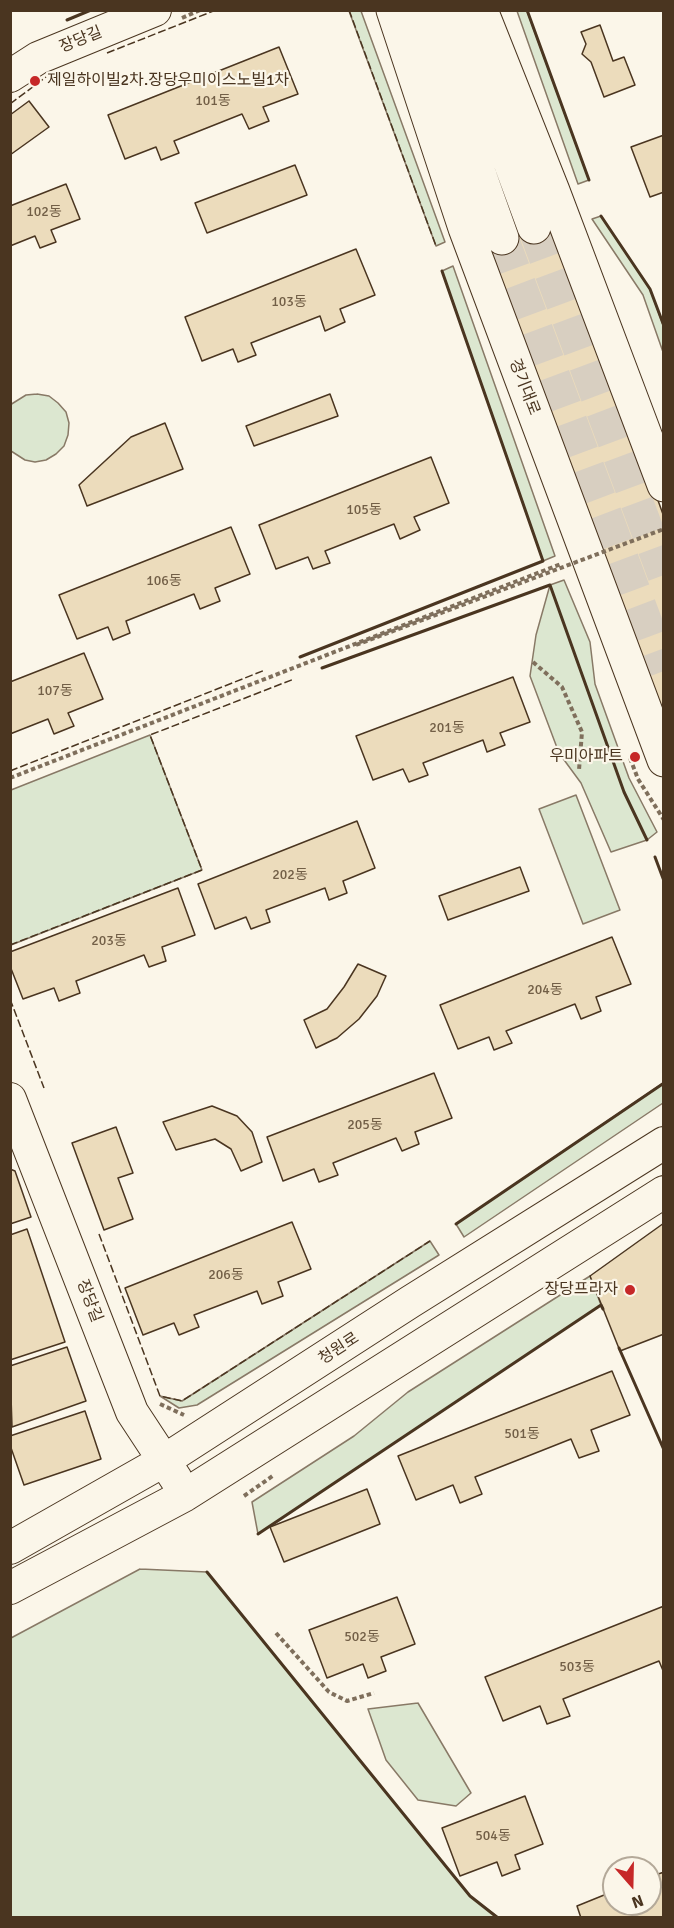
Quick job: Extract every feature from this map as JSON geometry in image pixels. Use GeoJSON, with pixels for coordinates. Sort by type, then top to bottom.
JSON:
{"type":"FeatureCollection","features":[{"type":"Feature","properties":{"kind":"main road","name":"장당길"},"geometry":{"type":"LineString","coordinates":[[10,76],[38,58],[155,10]]}},
{"type":"Feature","properties":{"kind":"main road","name":"경기대로"},"geometry":{"type":"LineString","coordinates":[[393,10],[465,228],[663,760]]}},
{"type":"Feature","properties":{"kind":"main road"},"geometry":{"type":"LineString","coordinates":[[421,10],[502,238]]}},
{"type":"Feature","properties":{"kind":"main road"},"geometry":{"type":"LineString","coordinates":[[454,10],[534,227]]}},
{"type":"Feature","properties":{"kind":"main road"},"geometry":{"type":"LineString","coordinates":[[480,10],[553,191],[663,485]]}},
{"type":"Feature","properties":{"kind":"main road","name":"장당길"},"geometry":{"type":"LineString","coordinates":[[10,1099],[132,1412],[165,1460],[185,1495]]}},
{"type":"Feature","properties":{"kind":"main road","name":"청원로"},"geometry":{"type":"LineString","coordinates":[[10,1548],[165,1460],[663,1143]]}},
{"type":"Feature","properties":{"kind":"main road"},"geometry":{"type":"LineString","coordinates":[[10,1588],[185,1495],[663,1192]]}},
{"type":"Feature","properties":{"kind":"path"},"geometry":{"type":"LineString","coordinates":[[10,778],[663,529]]}},
{"type":"Feature","properties":{"kind":"path"},"geometry":{"type":"LineString","coordinates":[[356,645],[562,564]]}},
{"type":"Feature","properties":{"kind":"path"},"geometry":{"type":"LineString","coordinates":[[533,662],[562,687],[582,732],[579,770]]}},
{"type":"Feature","properties":{"kind":"path"},"geometry":{"type":"LineString","coordinates":[[150,1400],[186,1416]]}},
{"type":"Feature","properties":{"kind":"path"},"geometry":{"type":"LineString","coordinates":[[276,1633],[329,1692],[347,1701],[374,1693]]}},
{"type":"Feature","properties":{"kind":"green space"},"geometry":{"type":"Polygon","coordinates":[[[349,11],[361,11],[445,242],[436,246],[349,11]]]}},
{"type":"Feature","properties":{"kind":"green space"},"geometry":{"type":"Polygon","coordinates":[[[517,11],[527,11],[589,180],[578,184],[517,11]]]}},
{"type":"Feature","properties":{"kind":"green space"},"geometry":{"type":"Polygon","coordinates":[[[601,216],[650,289],[663,325],[663,352],[643,295],[592,219],[601,216]]]}},
{"type":"Feature","properties":{"kind":"green space"},"geometry":{"type":"Polygon","coordinates":[[[453,266],[555,556],[543,561],[442,271],[453,266]]]}},
{"type":"Feature","properties":{"kind":"green space"},"geometry":{"type":"Polygon","coordinates":[[[26,395],[49,396],[58,403],[66,412],[69,423],[64,446],[46,460],[35,462],[25,460],[11,451],[10,405],[26,395]]]}},
{"type":"Feature","properties":{"kind":"green space"},"geometry":{"type":"Polygon","coordinates":[[[564,580],[590,642],[595,684],[629,778],[657,832],[647,840],[611,852],[581,783],[559,753],[530,676],[536,635],[550,585],[564,580]]]}},
{"type":"Feature","properties":{"kind":"green space"},"geometry":{"type":"Polygon","coordinates":[[[150,735],[202,870],[11,945],[11,790],[150,735]]]}},
{"type":"Feature","properties":{"kind":"green space"},"geometry":{"type":"Polygon","coordinates":[[[576,795],[620,910],[583,924],[539,809],[576,795]]]}},
{"type":"Feature","properties":{"kind":"green space"},"geometry":{"type":"Polygon","coordinates":[[[663,1083],[663,1103],[464,1237],[456,1224],[663,1083]]]}},
{"type":"Feature","properties":{"kind":"green space"},"geometry":{"type":"Polygon","coordinates":[[[430,1241],[439,1255],[197,1405],[179,1408],[160,1396],[182,1401],[430,1241]]]}},
{"type":"Feature","properties":{"kind":"green space"},"geometry":{"type":"Polygon","coordinates":[[[590,1276],[601,1305],[258,1534],[252,1502],[354,1436],[408,1392],[590,1276]]]}},
{"type":"Feature","properties":{"kind":"green space"},"geometry":{"type":"Polygon","coordinates":[[[140,1569],[207,1572],[470,1896],[498,1917],[11,1917],[11,1638],[140,1569]]]}},
{"type":"Feature","properties":{"kind":"green space"},"geometry":{"type":"Polygon","coordinates":[[[418,1703],[471,1793],[456,1806],[418,1800],[386,1760],[368,1709],[418,1703]]]}},
{"type":"Feature","properties":{"kind":"building"},"geometry":{"type":"Polygon","coordinates":[[[600,25],[613,61],[624,57],[635,85],[604,97],[591,62],[582,54],[586,44],[581,32],[600,25]]]}},
{"type":"Feature","properties":{"kind":"building"},"geometry":{"type":"Polygon","coordinates":[[[279,47],[298,94],[263,107],[269,121],[249,129],[242,114],[174,141],[179,153],[161,160],[156,147],[125,159],[108,115],[279,47]]]}},
{"type":"Feature","properties":{"kind":"building"},"geometry":{"type":"Polygon","coordinates":[[[29,101],[49,127],[10,155],[10,115],[29,101]]]}},
{"type":"Feature","properties":{"kind":"building"},"geometry":{"type":"Polygon","coordinates":[[[664,135],[664,192],[650,197],[631,147],[664,135]]]}},
{"type":"Feature","properties":{"kind":"building"},"geometry":{"type":"Polygon","coordinates":[[[295,165],[307,195],[207,233],[195,203],[295,165]]]}},
{"type":"Feature","properties":{"kind":"building"},"geometry":{"type":"Polygon","coordinates":[[[66,184],[80,219],[51,230],[56,242],[40,248],[35,236],[10,246],[10,206],[66,184]]]}},
{"type":"Feature","properties":{"kind":"building"},"geometry":{"type":"Polygon","coordinates":[[[556,219],[664,517],[664,725],[485,245],[556,219]]]}},
{"type":"Feature","properties":{"kind":"building"},"geometry":{"type":"Polygon","coordinates":[[[356,249],[375,295],[340,309],[345,322],[325,331],[320,316],[251,343],[256,355],[238,362],[233,349],[202,361],[185,317],[356,249]]]}},
{"type":"Feature","properties":{"kind":"building"},"geometry":{"type":"Polygon","coordinates":[[[330,394],[338,416],[254,446],[246,426],[330,394]]]}},
{"type":"Feature","properties":{"kind":"building"},"geometry":{"type":"Polygon","coordinates":[[[165,423],[183,469],[87,506],[79,485],[131,437],[165,423]]]}},
{"type":"Feature","properties":{"kind":"building"},"geometry":{"type":"Polygon","coordinates":[[[431,457],[449,503],[414,517],[420,530],[400,539],[394,524],[325,551],[330,563],[313,569],[308,557],[276,569],[259,525],[431,457]]]}},
{"type":"Feature","properties":{"kind":"building"},"geometry":{"type":"Polygon","coordinates":[[[231,527],[250,574],[215,588],[220,601],[200,609],[194,594],[126,621],[130,633],[113,640],[108,627],[77,639],[59,595],[231,527]]]}},
{"type":"Feature","properties":{"kind":"building"},"geometry":{"type":"Polygon","coordinates":[[[84,653],[103,699],[68,713],[74,726],[54,734],[48,719],[10,734],[10,682],[84,653]]]}},
{"type":"Feature","properties":{"kind":"building"},"geometry":{"type":"Polygon","coordinates":[[[513,677],[530,722],[500,733],[505,745],[487,752],[483,740],[423,763],[428,775],[409,782],[403,769],[373,780],[356,736],[513,677]]]}},
{"type":"Feature","properties":{"kind":"building"},"geometry":{"type":"Polygon","coordinates":[[[357,821],[375,868],[343,881],[347,893],[329,900],[325,888],[266,910],[270,922],[251,929],[246,917],[215,929],[198,884],[357,821]]]}},
{"type":"Feature","properties":{"kind":"building"},"geometry":{"type":"Polygon","coordinates":[[[520,867],[529,891],[448,920],[439,896],[520,867]]]}},
{"type":"Feature","properties":{"kind":"building"},"geometry":{"type":"Polygon","coordinates":[[[178,888],[195,935],[162,947],[166,961],[149,967],[144,955],[76,981],[80,993],[59,1001],[54,988],[23,999],[10,966],[10,952],[178,888]]]}},
{"type":"Feature","properties":{"kind":"building"},"geometry":{"type":"Polygon","coordinates":[[[612,937],[631,984],[596,997],[601,1011],[581,1019],[575,1004],[506,1031],[512,1043],[494,1050],[489,1037],[458,1049],[440,1005],[612,937]]]}},
{"type":"Feature","properties":{"kind":"building"},"geometry":{"type":"Polygon","coordinates":[[[358,964],[386,976],[377,996],[359,1019],[337,1038],[316,1048],[304,1020],[327,1009],[358,964]]]}},
{"type":"Feature","properties":{"kind":"building"},"geometry":{"type":"Polygon","coordinates":[[[434,1073],[452,1118],[415,1132],[419,1144],[402,1151],[396,1138],[333,1163],[338,1175],[319,1182],[314,1169],[283,1181],[267,1137],[434,1073]]]}},
{"type":"Feature","properties":{"kind":"building"},"geometry":{"type":"Polygon","coordinates":[[[212,1106],[237,1116],[252,1132],[262,1162],[241,1171],[231,1149],[215,1139],[176,1150],[163,1122],[212,1106]]]}},
{"type":"Feature","properties":{"kind":"building"},"geometry":{"type":"Polygon","coordinates":[[[116,1127],[133,1173],[118,1178],[133,1219],[104,1230],[72,1143],[116,1127]]]}},
{"type":"Feature","properties":{"kind":"building"},"geometry":{"type":"Polygon","coordinates":[[[10,1169],[15,1171],[31,1217],[10,1224],[10,1169]]]}},
{"type":"Feature","properties":{"kind":"building"},"geometry":{"type":"Polygon","coordinates":[[[292,1222],[311,1269],[278,1282],[283,1296],[262,1304],[257,1291],[194,1315],[199,1327],[179,1335],[174,1323],[143,1335],[125,1288],[292,1222]]]}},
{"type":"Feature","properties":{"kind":"building","name":"장당프라자"},"geometry":{"type":"Polygon","coordinates":[[[664,1223],[664,1334],[620,1351],[590,1276],[664,1223]]]}},
{"type":"Feature","properties":{"kind":"building"},"geometry":{"type":"Polygon","coordinates":[[[27,1229],[65,1342],[10,1360],[10,1235],[27,1229]]]}},
{"type":"Feature","properties":{"kind":"building"},"geometry":{"type":"Polygon","coordinates":[[[67,1347],[86,1401],[12,1427],[10,1366],[67,1347]]]}},
{"type":"Feature","properties":{"kind":"building"},"geometry":{"type":"Polygon","coordinates":[[[612,1371],[630,1415],[591,1430],[599,1451],[579,1458],[571,1439],[475,1477],[482,1494],[460,1503],[453,1485],[416,1500],[398,1456],[612,1371]]]}},
{"type":"Feature","properties":{"kind":"building"},"geometry":{"type":"Polygon","coordinates":[[[85,1411],[101,1459],[24,1485],[10,1445],[10,1436],[85,1411]]]}},
{"type":"Feature","properties":{"kind":"building"},"geometry":{"type":"Polygon","coordinates":[[[367,1489],[380,1524],[284,1562],[270,1527],[367,1489]]]}},
{"type":"Feature","properties":{"kind":"building"},"geometry":{"type":"Polygon","coordinates":[[[397,1597],[415,1644],[381,1657],[386,1671],[368,1678],[363,1664],[327,1678],[309,1630],[397,1597]]]}},
{"type":"Feature","properties":{"kind":"building"},"geometry":{"type":"Polygon","coordinates":[[[664,1606],[664,1673],[659,1661],[563,1699],[570,1716],[547,1724],[540,1706],[503,1721],[485,1677],[664,1606]]]}},
{"type":"Feature","properties":{"kind":"building"},"geometry":{"type":"Polygon","coordinates":[[[525,1796],[543,1844],[515,1855],[520,1869],[502,1876],[497,1862],[460,1876],[442,1828],[525,1796]]]}},
{"type":"Feature","properties":{"kind":"building"},"geometry":{"type":"Polygon","coordinates":[[[664,1872],[664,1918],[581,1918],[577,1906],[602,1896],[602,1916],[662,1916],[662,1873],[664,1872]]]}},
{"type":"Feature","properties":{"kind":"tunnel"},"geometry":{"type":"LineString","coordinates":[[534,227],[664,575]]}},
{"type":"Feature","properties":{"kind":"tunnel"},"geometry":{"type":"LineString","coordinates":[[502,238],[664,671]]}},
{"type":"Feature","properties":{"kind":"fence"},"geometry":{"type":"LineString","coordinates":[[107,53],[216,10]]}},
{"type":"Feature","properties":{"kind":"fence"},"geometry":{"type":"LineString","coordinates":[[349,10],[436,246]]}},
{"type":"Feature","properties":{"kind":"fence"},"geometry":{"type":"LineString","coordinates":[[10,104],[46,77]]}},
{"type":"Feature","properties":{"kind":"fence"},"geometry":{"type":"LineString","coordinates":[[10,771],[265,670]]}},
{"type":"Feature","properties":{"kind":"fence"},"geometry":{"type":"LineString","coordinates":[[10,945],[202,870],[150,735],[294,679]]}},
{"type":"Feature","properties":{"kind":"fence"},"geometry":{"type":"LineString","coordinates":[[10,999],[44,1088]]}},
{"type":"Feature","properties":{"kind":"fence"},"geometry":{"type":"LineString","coordinates":[[99,1234],[160,1396],[182,1401],[430,1241]]}},
{"type":"Feature","properties":{"kind":"wall"},"geometry":{"type":"LineString","coordinates":[[67,20],[91,10]]}},
{"type":"Feature","properties":{"kind":"wall"},"geometry":{"type":"LineString","coordinates":[[527,10],[589,180]]}},
{"type":"Feature","properties":{"kind":"wall"},"geometry":{"type":"LineString","coordinates":[[601,216],[650,289],[664,326]]}},
{"type":"Feature","properties":{"kind":"wall"},"geometry":{"type":"LineString","coordinates":[[300,657],[543,561],[442,271]]}},
{"type":"Feature","properties":{"kind":"wall"},"geometry":{"type":"LineString","coordinates":[[322,668],[550,585],[624,792],[647,840]]}},
{"type":"Feature","properties":{"kind":"wall"},"geometry":{"type":"LineString","coordinates":[[655,857],[664,881]]}},
{"type":"Feature","properties":{"kind":"wall"},"geometry":{"type":"LineString","coordinates":[[456,1224],[664,1083]]}},
{"type":"Feature","properties":{"kind":"wall"},"geometry":{"type":"LineString","coordinates":[[258,1534],[601,1305],[603,1309]]}},
{"type":"Feature","properties":{"kind":"wall"},"geometry":{"type":"LineString","coordinates":[[619,1348],[664,1450]]}},
{"type":"Feature","properties":{"kind":"wall"},"geometry":{"type":"LineString","coordinates":[[207,1572],[470,1896],[498,1918]]}},
{"type":"Feature","properties":{"kind":"place","name":"제일하이빌2차.장당우미이스노빌1차"},"geometry":{"type":"Point","coordinates":[35,81]}},
{"type":"Feature","properties":{"kind":"place","name":"우미아파트"},"geometry":{"type":"Point","coordinates":[635,757]}},
{"type":"Feature","properties":{"kind":"place","name":"장당프라자"},"geometry":{"type":"Point","coordinates":[630,1290]}}]}
